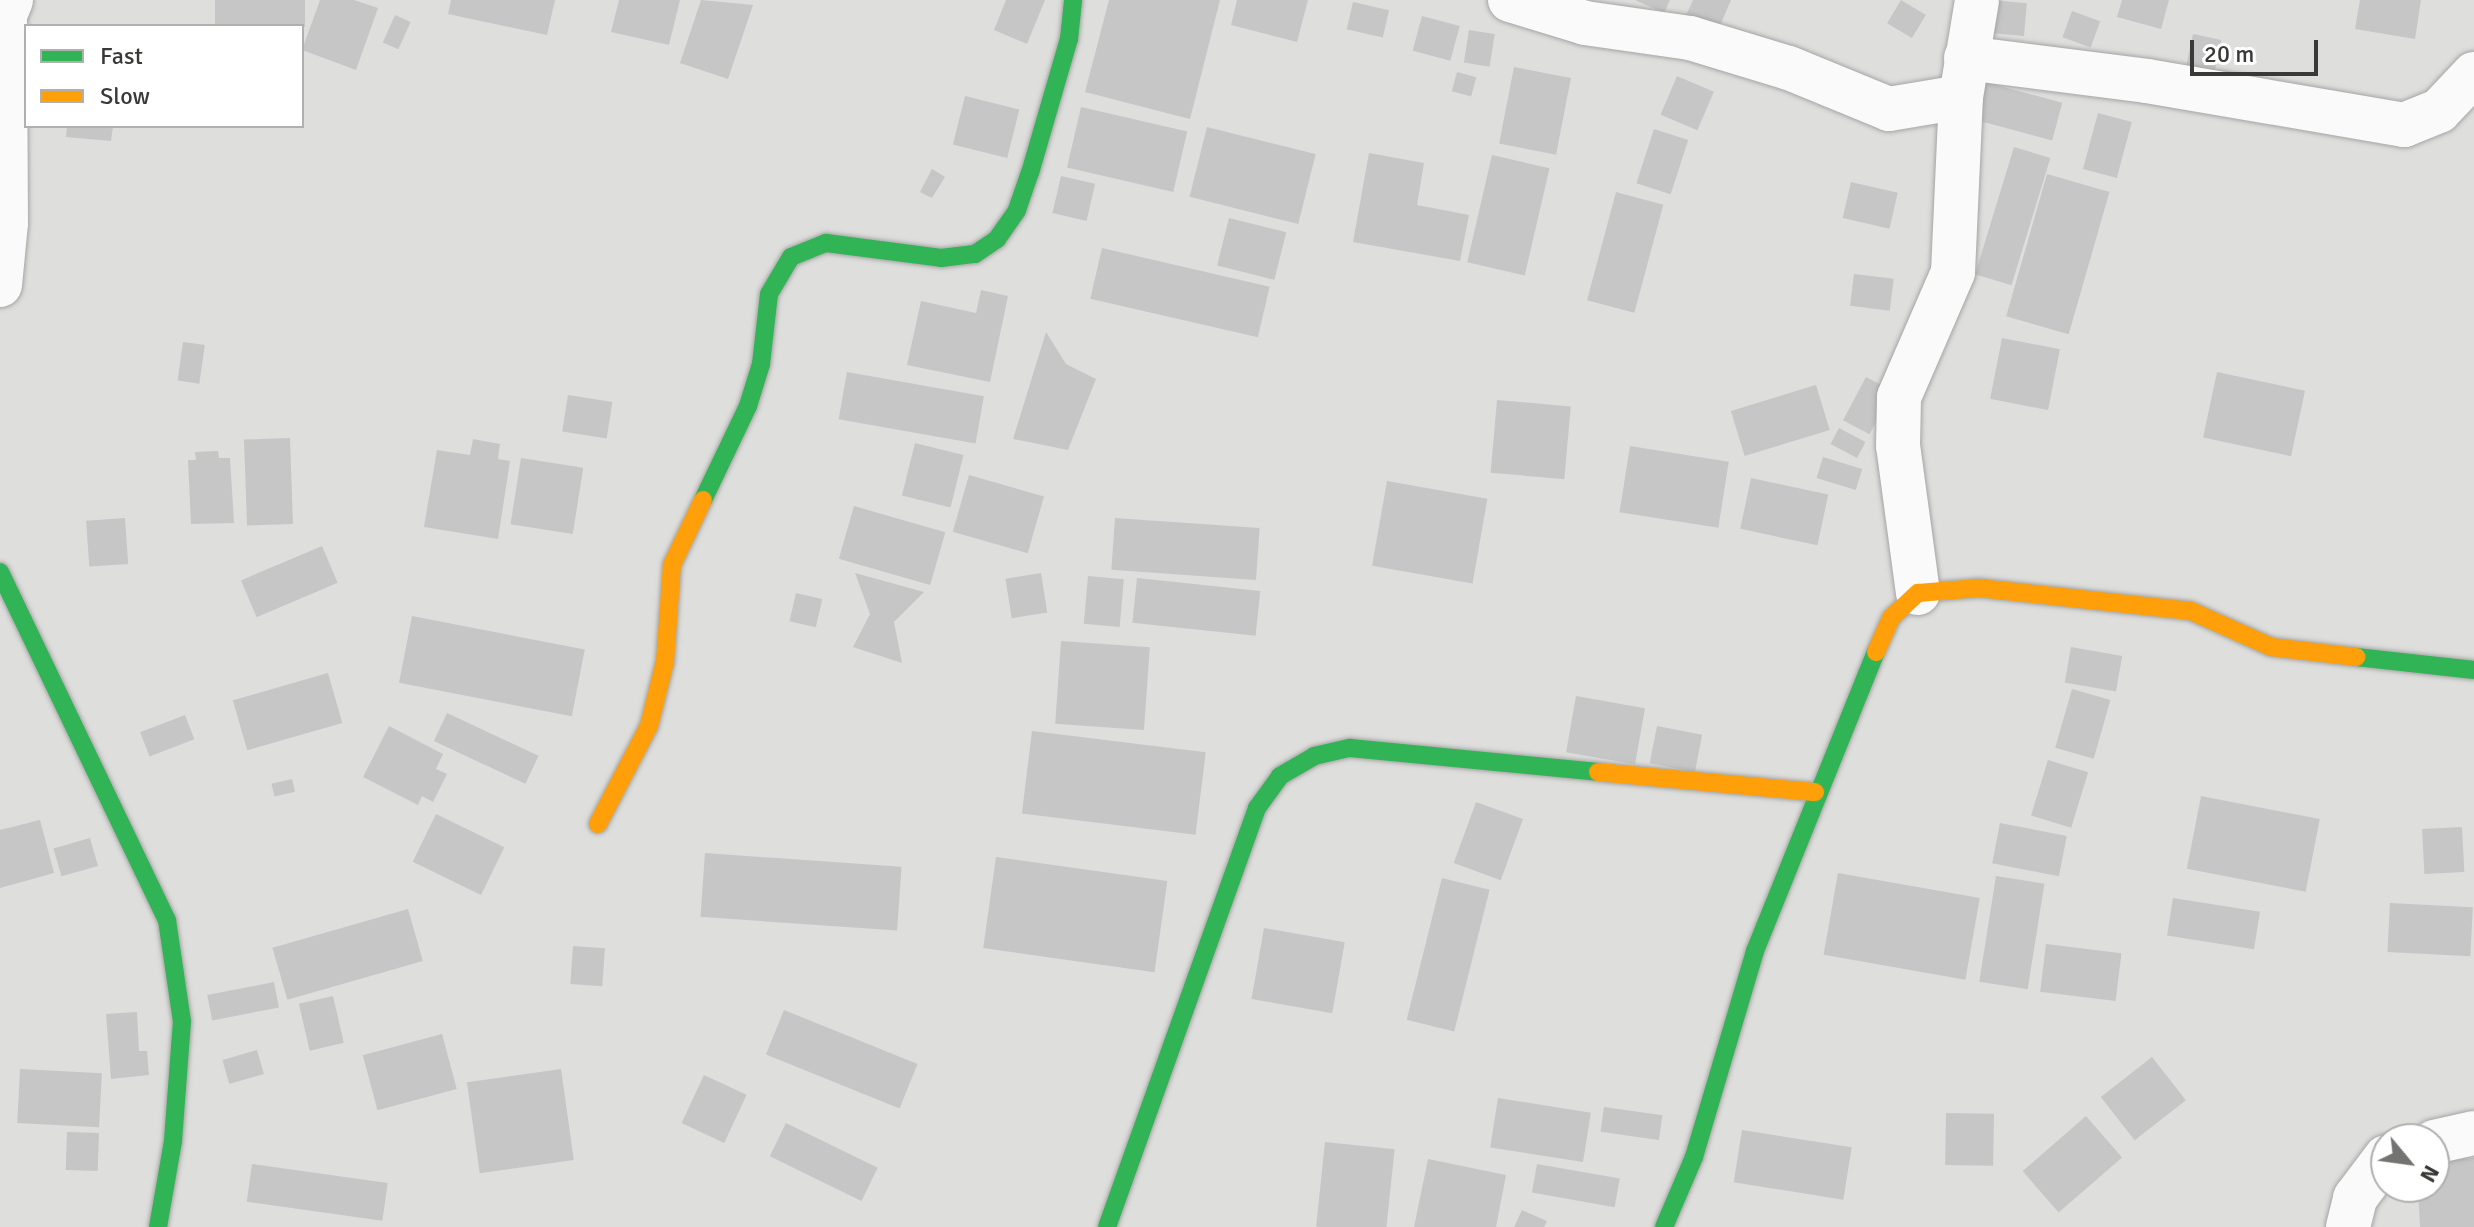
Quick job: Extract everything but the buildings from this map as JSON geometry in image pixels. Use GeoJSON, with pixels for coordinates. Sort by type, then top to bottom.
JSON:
{"type":"FeatureCollection","features":[{"type":"Feature","properties":{"kind":"street"},"geometry":{"type":"LineString","coordinates":[[0,285],[6,223],[5,15],[11,0]]}},
{"type":"Feature","properties":{"kind":"street"},"geometry":{"type":"LineString","coordinates":[[598,824],[649,726],[665,662],[672,565],[748,406],[761,364],[769,294],[791,257],[826,243],[941,258],[975,254],[997,239],[1017,210],[1030,173],[1069,39],[1073,0]]}},
{"type":"Feature","properties":{"kind":"street"},"geometry":{"type":"LineString","coordinates":[[1510,0],[1585,23],[1690,38],[1789,68],[1889,109],[1963,77],[2404,125],[2439,111],[2474,74]]}},
{"type":"Feature","properties":{"kind":"street"},"geometry":{"type":"LineString","coordinates":[[1918,593],[1898,446],[1899,397],[1953,272],[1963,77],[1977,0]]}},
{"type":"Feature","properties":{"kind":"street"},"geometry":{"type":"LineString","coordinates":[[0,572],[167,920],[182,1021],[173,1141],[158,1227]]}},
{"type":"Feature","properties":{"kind":"street"},"geometry":{"type":"LineString","coordinates":[[1664,1227],[1694,1157],[1755,951],[1815,792],[1891,618],[1918,593],[1979,588],[2191,611],[2271,647],[2474,670]]}},
{"type":"Feature","properties":{"kind":"street"},"geometry":{"type":"LineString","coordinates":[[1107,1227],[1257,808],[1280,776],[1314,756],[1350,748],[1405,749],[1532,769],[1662,774],[1815,792]]}},
{"type":"Feature","properties":{"kind":"street"},"geometry":{"type":"LineString","coordinates":[[2450,1138],[2474,1133]]}},
{"type":"Feature","properties":{"kind":"street"},"geometry":{"type":"LineString","coordinates":[[2348,1227],[2355,1198],[2370,1178]]}},
{"type":"Feature","properties":{"kind":"traffic: fast"},"geometry":{"type":"LineString","coordinates":[[703,500],[748,406],[761,364],[769,294],[791,257],[826,243],[941,258],[975,254],[997,239],[1017,210],[1030,173],[1069,39],[1073,0]]}},
{"type":"Feature","properties":{"kind":"traffic: fast"},"geometry":{"type":"LineString","coordinates":[[0,572],[167,920],[182,1021],[173,1141],[158,1227]]}},
{"type":"Feature","properties":{"kind":"traffic: fast"},"geometry":{"type":"LineString","coordinates":[[1664,1227],[1694,1157],[1755,951],[1876,652]]}},
{"type":"Feature","properties":{"kind":"traffic: fast"},"geometry":{"type":"LineString","coordinates":[[2356,657],[2474,670]]}},
{"type":"Feature","properties":{"kind":"traffic: fast"},"geometry":{"type":"LineString","coordinates":[[1107,1227],[1257,808],[1280,776],[1314,756],[1350,748],[1598,772]]}},
{"type":"Feature","properties":{"kind":"traffic: slow"},"geometry":{"type":"LineString","coordinates":[[598,824],[649,726],[665,662],[672,565],[703,500]]}},
{"type":"Feature","properties":{"kind":"traffic: slow"},"geometry":{"type":"LineString","coordinates":[[1876,652],[1891,618],[1918,593],[1979,588],[2191,611],[2271,647],[2356,657]]}},
{"type":"Feature","properties":{"kind":"traffic: slow"},"geometry":{"type":"LineString","coordinates":[[1598,772],[1815,792]]}}]}
